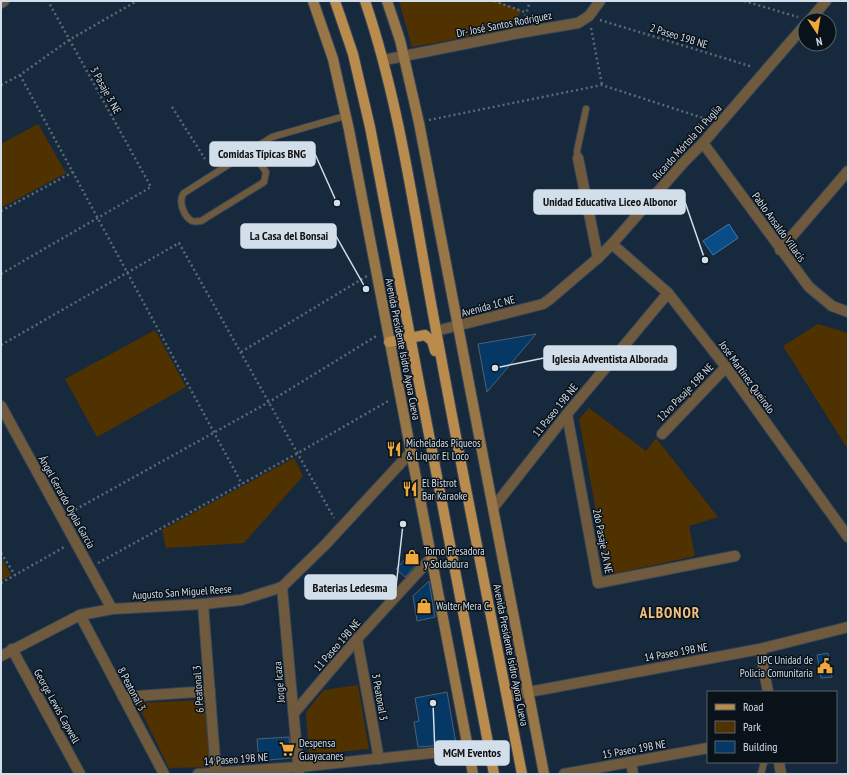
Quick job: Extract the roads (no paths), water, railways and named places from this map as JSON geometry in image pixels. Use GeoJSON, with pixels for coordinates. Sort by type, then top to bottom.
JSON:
{"type":"FeatureCollection","features":[{"type":"Feature","properties":{"kind":"main road","name":"Avenida Presidente Isidro Ayora Cueva"},"geometry":{"type":"LineString","coordinates":[[313,1],[333,59],[346,116],[473,774]]}},
{"type":"Feature","properties":{"kind":"main road","name":"Avenida Presidente Isidro Ayora Cueva"},"geometry":{"type":"LineString","coordinates":[[336,1],[353,54],[370,127],[494,774]]}},
{"type":"Feature","properties":{"kind":"main road","name":"Avenida Presidente Isidro Ayora Cueva"},"geometry":{"type":"LineString","coordinates":[[365,1],[384,60],[397,121],[436,332],[522,774]]}},
{"type":"Feature","properties":{"kind":"main road","name":"Avenida Presidente Isidro Ayora Cueva"},"geometry":{"type":"LineString","coordinates":[[387,1],[404,56],[419,122],[544,774]]}},
{"type":"Feature","properties":{"kind":"main road"},"geometry":{"type":"LineString","coordinates":[[390,342],[424,335],[432,341],[440,375],[446,383]]}},
{"type":"Feature","properties":{"kind":"street","name":"Dr- José Santos Rodríguez"},"geometry":{"type":"LineString","coordinates":[[384,60],[519,33],[578,23],[589,16],[600,1]]}},
{"type":"Feature","properties":{"kind":"street","name":"Ricardo Mórtola Di Puglia"},"geometry":{"type":"LineString","coordinates":[[815,12],[826,1]]}},
{"type":"Feature","properties":{"kind":"street","name":"Ricardo Mórtola Di Puglia"},"geometry":{"type":"LineString","coordinates":[[546,302],[598,258],[612,244],[684,162],[703,143],[797,32]]}},
{"type":"Feature","properties":{"kind":"street","name":"Pablo Ansaldo Villacís"},"geometry":{"type":"LineString","coordinates":[[703,143],[780,250],[809,287],[832,306],[848,312]]}},
{"type":"Feature","properties":{"kind":"street"},"geometry":{"type":"LineString","coordinates":[[578,158],[598,258]]}},
{"type":"Feature","properties":{"kind":"street"},"geometry":{"type":"LineString","coordinates":[[780,250],[846,175]]}},
{"type":"Feature","properties":{"kind":"street","name":"José Martínez Queirolo"},"geometry":{"type":"LineString","coordinates":[[612,244],[668,292],[726,367],[848,537]]}},
{"type":"Feature","properties":{"kind":"street","name":"11 Paseo 19B NE"},"geometry":{"type":"LineString","coordinates":[[493,508],[567,414],[668,292]]}},
{"type":"Feature","properties":{"kind":"street","name":"Avenida 1C NE"},"geometry":{"type":"LineString","coordinates":[[436,332],[546,302]]}},
{"type":"Feature","properties":{"kind":"street","name":"12vo Pasaje 19B NE"},"geometry":{"type":"LineString","coordinates":[[662,434],[726,367]]}},
{"type":"Feature","properties":{"kind":"street","name":"Ángel Gerardo Oyola García"},"geometry":{"type":"LineString","coordinates":[[1,406],[112,609]]}},
{"type":"Feature","properties":{"kind":"street","name":"2do Pasaje 2A NE"},"geometry":{"type":"LineString","coordinates":[[567,414],[598,583],[735,556]]}},
{"type":"Feature","properties":{"kind":"street","name":"Augusto San Miguel Reese"},"geometry":{"type":"LineString","coordinates":[[1,656],[80,615],[112,609],[203,604],[241,600],[282,587],[411,452]]}},
{"type":"Feature","properties":{"kind":"street","name":"11 Paseo 19B NE"},"geometry":{"type":"LineString","coordinates":[[294,713],[357,639],[431,558]]}},
{"type":"Feature","properties":{"kind":"street","name":"Jorge Icaza"},"geometry":{"type":"LineString","coordinates":[[282,587],[299,771]]}},
{"type":"Feature","properties":{"kind":"street","name":"6 Peatonal 3"},"geometry":{"type":"LineString","coordinates":[[203,604],[216,773]]}},
{"type":"Feature","properties":{"kind":"street","name":"8 Peatonal 3"},"geometry":{"type":"LineString","coordinates":[[80,615],[164,774]]}},
{"type":"Feature","properties":{"kind":"street","name":"14 Paseo 19B NE"},"geometry":{"type":"LineString","coordinates":[[507,696],[528,690],[760,649],[848,627]]}},
{"type":"Feature","properties":{"kind":"street","name":"3 Peatonal 3"},"geometry":{"type":"LineString","coordinates":[[357,639],[379,759]]}},
{"type":"Feature","properties":{"kind":"street","name":"George Lewis Capwell"},"geometry":{"type":"LineString","coordinates":[[12,649],[80,774]]}},
{"type":"Feature","properties":{"kind":"street"},"geometry":{"type":"LineString","coordinates":[[760,649],[768,691]]}},
{"type":"Feature","properties":{"kind":"street"},"geometry":{"type":"LineString","coordinates":[[123,697],[210,691]]}},
{"type":"Feature","properties":{"kind":"street","name":"14 Paseo 19B NE"},"geometry":{"type":"LineString","coordinates":[[198,774],[299,771],[379,759],[489,747]]}},
{"type":"Feature","properties":{"kind":"street","name":"15 Paseo 19B NE"},"geometry":{"type":"LineString","coordinates":[[564,774],[707,748]]}},
{"type":"Feature","properties":{"kind":"street"},"geometry":{"type":"LineString","coordinates":[[631,762],[633,774]]}},
{"type":"Feature","properties":{"kind":"street"},"geometry":{"type":"LineString","coordinates":[[779,763],[781,774]]}},
{"type":"Feature","properties":{"kind":"lane"},"geometry":{"type":"LineString","coordinates":[[578,158],[577,151],[586,110]]}},
{"type":"Feature","properties":{"kind":"lane"},"geometry":{"type":"LineString","coordinates":[[251,150],[266,172],[264,182],[201,221],[194,222],[190,220],[180,202],[180,197],[184,193],[251,150],[272,137],[346,116]]}},
{"type":"Feature","properties":{"kind":"lane"},"geometry":{"type":"LineString","coordinates":[[761,774],[764,763]]}},
{"type":"Feature","properties":{"kind":"water"},"geometry":{"type":"Polygon","coordinates":[[[729,224],[738,238],[713,255],[703,241],[729,224]]]}},
{"type":"Feature","properties":{"kind":"place","name":"Comidas Típicas BNG"},"geometry":{"type":"Point","coordinates":[337,203]}},
{"type":"Feature","properties":{"kind":"place","name":"Unidad Educativa Liceo Albonor"},"geometry":{"type":"Point","coordinates":[705,260]}},
{"type":"Feature","properties":{"kind":"place","name":"La Casa del Bonsai"},"geometry":{"type":"Point","coordinates":[366,289]}},
{"type":"Feature","properties":{"kind":"place","name":"Iglesia Adventista Alborada"},"geometry":{"type":"Point","coordinates":[495,368]}},
{"type":"Feature","properties":{"kind":"place","name":"Micheladas Piqueos & Liquor El Loco"},"geometry":{"type":"Point","coordinates":[394,449]}},
{"type":"Feature","properties":{"kind":"place","name":"El Bistrot Bar Karaoke"},"geometry":{"type":"Point","coordinates":[410,489]}},
{"type":"Feature","properties":{"kind":"place","name":"Baterias Ledesma"},"geometry":{"type":"Point","coordinates":[403,524]}},
{"type":"Feature","properties":{"kind":"place","name":"Torno Fresadora y Soldadura"},"geometry":{"type":"Point","coordinates":[412,557]}},
{"type":"Feature","properties":{"kind":"place","name":"Walter Mera C."},"geometry":{"type":"Point","coordinates":[424,606]}},
{"type":"Feature","properties":{"kind":"place","name":"UPC Unidad de Policia Comunitaria"},"geometry":{"type":"Point","coordinates":[825,666]}},
{"type":"Feature","properties":{"kind":"place","name":"MGM Eventos"},"geometry":{"type":"Point","coordinates":[433,703]}},
{"type":"Feature","properties":{"kind":"place","name":"Despensa Guayacanes"},"geometry":{"type":"Point","coordinates":[287,749]}},
{"type":"Feature","properties":{"kind":"district","name":"ALBONOR"},"geometry":{"type":"Point","coordinates":[670,612]}}]}
